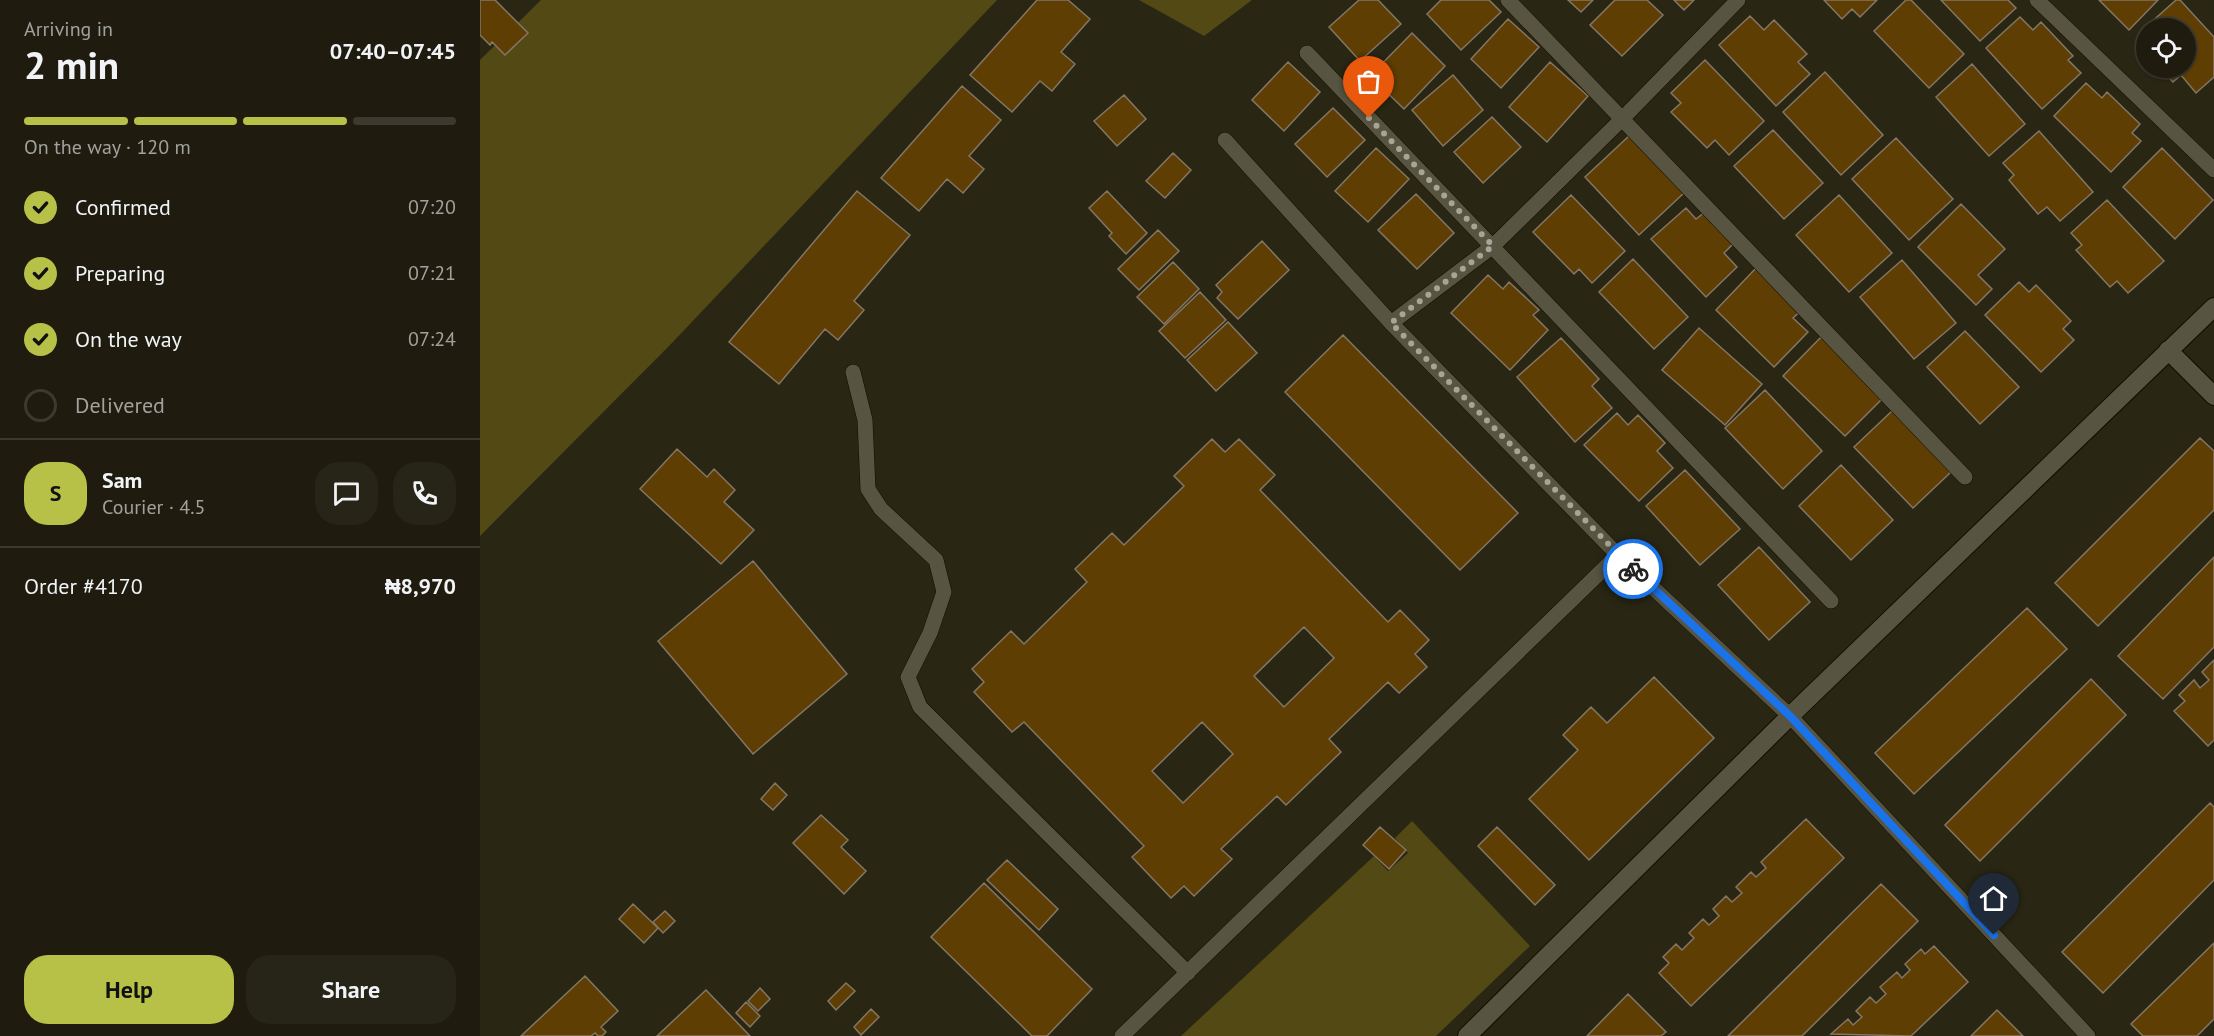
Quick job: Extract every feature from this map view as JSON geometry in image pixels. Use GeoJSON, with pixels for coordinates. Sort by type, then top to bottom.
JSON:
{"type":"FeatureCollection","features":[{"type":"Feature","properties":{"kind":"street"},"geometry":{"type":"LineString","coordinates":[[1467,1036],[1790,716],[2214,307]]}},
{"type":"Feature","properties":{"kind":"street"},"geometry":{"type":"LineString","coordinates":[[2168,350],[2214,396]]}},
{"type":"Feature","properties":{"kind":"lane"},"geometry":{"type":"LineString","coordinates":[[1508,0],[1965,477]]}},
{"type":"Feature","properties":{"kind":"lane"},"geometry":{"type":"LineString","coordinates":[[1391,323],[1493,246],[1738,0]]}},
{"type":"Feature","properties":{"kind":"lane"},"geometry":{"type":"LineString","coordinates":[[2037,0],[2214,170]]}},
{"type":"Feature","properties":{"kind":"lane"},"geometry":{"type":"LineString","coordinates":[[1307,53],[1831,601]]}},
{"type":"Feature","properties":{"kind":"lane"},"geometry":{"type":"LineString","coordinates":[[1225,140],[1391,323],[1618,555],[1790,716],[2088,1036]]}},
{"type":"Feature","properties":{"kind":"lane"},"geometry":{"type":"LineString","coordinates":[[853,372],[865,420],[868,489],[881,508],[936,560],[944,592],[930,633],[908,677],[920,708],[1188,973]]}},
{"type":"Feature","properties":{"kind":"lane"},"geometry":{"type":"LineString","coordinates":[[1122,1036],[1618,555]]}},
{"type":"Feature","properties":{"kind":"shaded area"},"geometry":{"type":"Polygon","coordinates":[[[541,0],[997,0],[671,344],[480,536],[480,60],[541,0]]]}},
{"type":"Feature","properties":{"kind":"shaded area"},"geometry":{"type":"Polygon","coordinates":[[[1139,0],[1252,0],[1204,36],[1139,0]]]}},
{"type":"Feature","properties":{"kind":"shaded area"},"geometry":{"type":"Polygon","coordinates":[[[1412,821],[1530,946],[1436,1036],[1181,1036],[1374,856],[1388,871],[1408,853],[1395,838],[1412,821]]]}},
{"type":"Feature","properties":{"kind":"building"},"geometry":{"type":"Polygon","coordinates":[[[480,0],[495,0],[528,33],[505,55],[492,42],[490,45],[480,35],[480,0]]]}},
{"type":"Feature","properties":{"kind":"building"},"geometry":{"type":"Polygon","coordinates":[[[1037,0],[1068,0],[1090,19],[1061,52],[1075,64],[1052,91],[1040,81],[1012,112],[970,75],[1037,0]]]}},
{"type":"Feature","properties":{"kind":"building"},"geometry":{"type":"Polygon","coordinates":[[[1359,0],[1378,0],[1401,24],[1360,61],[1329,27],[1359,0]]]}},
{"type":"Feature","properties":{"kind":"building"},"geometry":{"type":"Polygon","coordinates":[[[1441,0],[1489,0],[1501,12],[1461,50],[1427,14],[1441,0]]]}},
{"type":"Feature","properties":{"kind":"building"},"geometry":{"type":"Polygon","coordinates":[[[1568,0],[1593,0],[1581,12],[1568,0]]]}},
{"type":"Feature","properties":{"kind":"building"},"geometry":{"type":"Polygon","coordinates":[[[1615,0],[1647,0],[1663,15],[1622,56],[1590,25],[1615,0]]]}},
{"type":"Feature","properties":{"kind":"building"},"geometry":{"type":"Polygon","coordinates":[[[1674,0],[1694,0],[1684,10],[1674,0]]]}},
{"type":"Feature","properties":{"kind":"building"},"geometry":{"type":"Polygon","coordinates":[[[1824,0],[1877,0],[1860,17],[1852,9],[1842,19],[1824,0]]]}},
{"type":"Feature","properties":{"kind":"building"},"geometry":{"type":"Polygon","coordinates":[[[1906,0],[1911,0],[1964,54],[1929,88],[1874,31],[1906,0]]]}},
{"type":"Feature","properties":{"kind":"building"},"geometry":{"type":"Polygon","coordinates":[[[1941,0],[2008,0],[2016,8],[1980,41],[1941,0]]]}},
{"type":"Feature","properties":{"kind":"building"},"geometry":{"type":"Polygon","coordinates":[[[2099,0],[2158,0],[2141,18],[2136,18],[2136,23],[2129,30],[2099,0]]]}},
{"type":"Feature","properties":{"kind":"building"},"geometry":{"type":"Polygon","coordinates":[[[2176,0],[2180,0],[2214,37],[2214,77],[2196,93],[2184,78],[2196,78],[2196,18],[2156,18],[2176,0]]]}},
{"type":"Feature","properties":{"kind":"building"},"geometry":{"type":"Polygon","coordinates":[[[1750,16],[1764,30],[1774,20],[1807,54],[1798,62],[1810,74],[1776,106],[1719,45],[1750,16]]]}},
{"type":"Feature","properties":{"kind":"building"},"geometry":{"type":"Polygon","coordinates":[[[2020,17],[2033,30],[2041,22],[2073,56],[2068,60],[2081,73],[2042,109],[1986,48],[2020,17]]]}},
{"type":"Feature","properties":{"kind":"building"},"geometry":{"type":"Polygon","coordinates":[[[1508,19],[1539,47],[1501,88],[1471,59],[1508,19]]]}},
{"type":"Feature","properties":{"kind":"building"},"geometry":{"type":"Polygon","coordinates":[[[1412,33],[1445,66],[1404,109],[1370,76],[1412,33]]]}},
{"type":"Feature","properties":{"kind":"building"},"geometry":{"type":"Polygon","coordinates":[[[1705,60],[1764,121],[1729,155],[1715,140],[1707,148],[1671,112],[1681,103],[1671,93],[1705,60]]]}},
{"type":"Feature","properties":{"kind":"building"},"geometry":{"type":"Polygon","coordinates":[[[1288,62],[1320,92],[1284,131],[1252,100],[1288,62]]]}},
{"type":"Feature","properties":{"kind":"building"},"geometry":{"type":"Polygon","coordinates":[[[1550,62],[1588,96],[1547,142],[1509,107],[1550,62]]]}},
{"type":"Feature","properties":{"kind":"building"},"geometry":{"type":"Polygon","coordinates":[[[1972,64],[2025,124],[1989,156],[1936,97],[1972,64]]]}},
{"type":"Feature","properties":{"kind":"building"},"geometry":{"type":"Polygon","coordinates":[[[1825,72],[1883,135],[1841,175],[1783,112],[1825,72]]]}},
{"type":"Feature","properties":{"kind":"building"},"geometry":{"type":"Polygon","coordinates":[[[1453,75],[1483,110],[1443,146],[1412,110],[1453,75]]]}},
{"type":"Feature","properties":{"kind":"building"},"geometry":{"type":"Polygon","coordinates":[[[2086,83],[2102,98],[2107,92],[2140,124],[2132,133],[2141,141],[2111,172],[2054,116],[2086,83]]]}},
{"type":"Feature","properties":{"kind":"building"},"geometry":{"type":"Polygon","coordinates":[[[962,86],[1001,120],[969,156],[984,169],[963,193],[947,179],[919,211],[881,178],[962,86]]]}},
{"type":"Feature","properties":{"kind":"building"},"geometry":{"type":"Polygon","coordinates":[[[1124,95],[1146,119],[1117,146],[1094,121],[1124,95]]]}},
{"type":"Feature","properties":{"kind":"building"},"geometry":{"type":"Polygon","coordinates":[[[1333,108],[1365,140],[1327,177],[1295,144],[1333,108]]]}},
{"type":"Feature","properties":{"kind":"building"},"geometry":{"type":"Polygon","coordinates":[[[1492,117],[1521,147],[1483,183],[1454,152],[1492,117]]]}},
{"type":"Feature","properties":{"kind":"building"},"geometry":{"type":"Polygon","coordinates":[[[1773,130],[1823,183],[1784,219],[1734,166],[1773,130]]]}},
{"type":"Feature","properties":{"kind":"building"},"geometry":{"type":"Polygon","coordinates":[[[2039,131],[2093,192],[2060,221],[2047,207],[2038,214],[2009,180],[2014,175],[2003,163],[2039,131]]]}},
{"type":"Feature","properties":{"kind":"building"},"geometry":{"type":"Polygon","coordinates":[[[1630,135],[1684,193],[1639,235],[1585,177],[1630,135]]]}},
{"type":"Feature","properties":{"kind":"building"},"geometry":{"type":"Polygon","coordinates":[[[1896,138],[1953,199],[1909,240],[1852,179],[1896,138]]]}},
{"type":"Feature","properties":{"kind":"building"},"geometry":{"type":"Polygon","coordinates":[[[1376,148],[1409,179],[1368,222],[1335,191],[1376,148]]]}},
{"type":"Feature","properties":{"kind":"building"},"geometry":{"type":"Polygon","coordinates":[[[2162,148],[2213,200],[2175,239],[2123,187],[2162,148]]]}},
{"type":"Feature","properties":{"kind":"building"},"geometry":{"type":"Polygon","coordinates":[[[1173,153],[1191,170],[1165,198],[1146,181],[1173,153]]]}},
{"type":"Feature","properties":{"kind":"building"},"geometry":{"type":"Polygon","coordinates":[[[857,191],[910,235],[854,301],[864,310],[838,340],[825,329],[779,384],[729,342],[857,191]]]}},
{"type":"Feature","properties":{"kind":"building"},"geometry":{"type":"Polygon","coordinates":[[[1107,191],[1147,233],[1126,254],[1109,236],[1112,233],[1089,208],[1107,191]]]}},
{"type":"Feature","properties":{"kind":"building"},"geometry":{"type":"Polygon","coordinates":[[[1416,194],[1454,233],[1417,269],[1378,230],[1416,194]]]}},
{"type":"Feature","properties":{"kind":"building"},"geometry":{"type":"Polygon","coordinates":[[[1571,195],[1625,251],[1592,283],[1579,269],[1574,274],[1533,232],[1571,195]]]}},
{"type":"Feature","properties":{"kind":"building"},"geometry":{"type":"Polygon","coordinates":[[[1839,195],[1892,253],[1849,292],[1796,235],[1839,195]]]}},
{"type":"Feature","properties":{"kind":"building"},"geometry":{"type":"Polygon","coordinates":[[[2107,200],[2164,261],[2128,293],[2117,281],[2110,287],[2076,250],[2082,245],[2071,233],[2107,200]]]}},
{"type":"Feature","properties":{"kind":"building"},"geometry":{"type":"Polygon","coordinates":[[[1961,204],[2005,249],[1978,275],[1992,289],[1976,305],[1918,247],[1961,204]]]}},
{"type":"Feature","properties":{"kind":"building"},"geometry":{"type":"Polygon","coordinates":[[[1686,208],[1696,219],[1705,212],[1734,243],[1724,253],[1737,267],[1706,297],[1651,239],[1686,208]]]}},
{"type":"Feature","properties":{"kind":"building"},"geometry":{"type":"Polygon","coordinates":[[[1158,230],[1179,251],[1139,290],[1118,269],[1158,230]]]}},
{"type":"Feature","properties":{"kind":"building"},"geometry":{"type":"Polygon","coordinates":[[[1262,241],[1289,270],[1238,319],[1217,298],[1222,292],[1216,285],[1262,241]]]}},
{"type":"Feature","properties":{"kind":"building"},"geometry":{"type":"Polygon","coordinates":[[[1633,259],[1688,317],[1654,349],[1599,292],[1633,259]]]}},
{"type":"Feature","properties":{"kind":"building"},"geometry":{"type":"Polygon","coordinates":[[[1902,260],[1956,323],[1914,359],[1860,297],[1902,260]]]}},
{"type":"Feature","properties":{"kind":"building"},"geometry":{"type":"Polygon","coordinates":[[[1173,262],[1199,289],[1164,324],[1137,297],[1173,262]]]}},
{"type":"Feature","properties":{"kind":"building"},"geometry":{"type":"Polygon","coordinates":[[[1757,267],[1802,310],[1793,318],[1808,332],[1774,367],[1716,310],[1757,267]]]}},
{"type":"Feature","properties":{"kind":"building"},"geometry":{"type":"Polygon","coordinates":[[[1488,275],[1503,289],[1509,282],[1539,310],[1533,315],[1548,330],[1510,370],[1451,313],[1488,275]]]}},
{"type":"Feature","properties":{"kind":"building"},"geometry":{"type":"Polygon","coordinates":[[[2019,282],[2029,292],[2036,285],[2071,321],[2063,329],[2074,340],[2041,372],[1985,315],[2019,282]]]}},
{"type":"Feature","properties":{"kind":"building"},"geometry":{"type":"Polygon","coordinates":[[[1200,292],[1226,320],[1185,358],[1159,331],[1200,292]]]}},
{"type":"Feature","properties":{"kind":"building"},"geometry":{"type":"Polygon","coordinates":[[[1228,322],[1257,353],[1216,391],[1187,360],[1228,322]]]}},
{"type":"Feature","properties":{"kind":"building"},"geometry":{"type":"Polygon","coordinates":[[[1699,328],[1762,384],[1725,425],[1662,370],[1699,328]]]}},
{"type":"Feature","properties":{"kind":"building"},"geometry":{"type":"Polygon","coordinates":[[[1965,331],[2019,387],[1980,424],[1927,367],[1965,331]]]}},
{"type":"Feature","properties":{"kind":"building"},"geometry":{"type":"Polygon","coordinates":[[[1343,335],[1518,513],[1460,570],[1285,392],[1343,335]]]}},
{"type":"Feature","properties":{"kind":"building"},"geometry":{"type":"Polygon","coordinates":[[[1821,337],[1883,398],[1845,436],[1783,376],[1821,337]]]}},
{"type":"Feature","properties":{"kind":"building"},"geometry":{"type":"Polygon","coordinates":[[[1561,338],[1599,379],[1592,386],[1612,408],[1575,442],[1517,377],[1561,338]]]}},
{"type":"Feature","properties":{"kind":"building"},"geometry":{"type":"Polygon","coordinates":[[[1765,390],[1822,451],[1783,489],[1725,428],[1765,390]]]}},
{"type":"Feature","properties":{"kind":"building"},"geometry":{"type":"Polygon","coordinates":[[[1893,410],[1951,472],[1913,508],[1854,447],[1893,410]]]}},
{"type":"Feature","properties":{"kind":"building"},"geometry":{"type":"Polygon","coordinates":[[[1617,413],[1628,425],[1638,415],[1665,443],[1657,451],[1673,468],[1639,501],[1584,445],[1617,413]]]}},
{"type":"Feature","properties":{"kind":"building"},"geometry":{"type":"Polygon","coordinates":[[[2200,438],[2214,451],[2214,510],[2098,626],[2055,583],[2200,438]]]}},
{"type":"Feature","properties":{"kind":"building"},"geometry":{"type":"Polygon","coordinates":[[[1212,439],[1225,452],[1239,439],[1275,475],[1260,490],[1388,622],[1400,610],[1429,640],[1415,654],[1427,667],[1399,693],[1388,682],[1329,739],[1341,752],[1286,805],[1277,796],[1221,849],[1232,859],[1194,896],[1184,886],[1171,898],[1132,857],[1144,846],[1024,722],[1012,732],[974,692],[984,682],[972,669],[1011,631],[1024,644],[1087,582],[1075,569],[1112,533],[1124,545],[1184,486],[1174,476],[1212,439]],[[1304,627],[1254,676],[1284,707],[1334,658],[1304,627]],[[1202,722],[1152,771],[1183,803],[1233,754],[1202,722]]]}},
{"type":"Feature","properties":{"kind":"building"},"geometry":{"type":"Polygon","coordinates":[[[677,449],[707,477],[714,469],[735,490],[724,502],[754,530],[721,564],[640,489],[677,449]]]}},
{"type":"Feature","properties":{"kind":"building"},"geometry":{"type":"Polygon","coordinates":[[[1841,465],[1893,520],[1851,560],[1799,506],[1841,465]]]}},
{"type":"Feature","properties":{"kind":"building"},"geometry":{"type":"Polygon","coordinates":[[[1685,470],[1740,529],[1700,565],[1646,506],[1685,470]]]}},
{"type":"Feature","properties":{"kind":"building"},"geometry":{"type":"Polygon","coordinates":[[[1759,547],[1810,602],[1769,640],[1718,585],[1759,547]]]}},
{"type":"Feature","properties":{"kind":"building"},"geometry":{"type":"Polygon","coordinates":[[[2214,557],[2214,647],[2163,699],[2118,656],[2214,557]]]}},
{"type":"Feature","properties":{"kind":"building"},"geometry":{"type":"Polygon","coordinates":[[[753,561],[847,674],[753,754],[658,641],[753,561]]]}},
{"type":"Feature","properties":{"kind":"building"},"geometry":{"type":"Polygon","coordinates":[[[2027,608],[2067,649],[1914,794],[1875,753],[2027,608]]]}},
{"type":"Feature","properties":{"kind":"building"},"geometry":{"type":"Polygon","coordinates":[[[2214,660],[2214,740],[2208,746],[2174,711],[2185,701],[2179,695],[2194,680],[2200,688],[2209,680],[2202,672],[2214,660]]]}},
{"type":"Feature","properties":{"kind":"building"},"geometry":{"type":"Polygon","coordinates":[[[1654,677],[1714,738],[1589,860],[1529,799],[1578,750],[1563,735],[1591,707],[1607,723],[1654,677]]]}},
{"type":"Feature","properties":{"kind":"building"},"geometry":{"type":"Polygon","coordinates":[[[2091,679],[2126,715],[1980,861],[1945,825],[2091,679]]]}},
{"type":"Feature","properties":{"kind":"building"},"geometry":{"type":"Polygon","coordinates":[[[775,783],[787,795],[773,810],[761,799],[775,783]]]}},
{"type":"Feature","properties":{"kind":"building"},"geometry":{"type":"Polygon","coordinates":[[[2210,803],[2214,807],[2214,880],[2103,993],[2062,952],[2210,803]]]}},
{"type":"Feature","properties":{"kind":"building"},"geometry":{"type":"Polygon","coordinates":[[[821,815],[848,840],[841,847],[866,871],[844,894],[793,843],[821,815]]]}},
{"type":"Feature","properties":{"kind":"building"},"geometry":{"type":"Polygon","coordinates":[[[1806,819],[1844,858],[1691,1006],[1659,973],[1669,963],[1663,957],[1676,944],[1682,950],[1694,938],[1689,933],[1703,919],[1709,925],[1719,916],[1713,909],[1726,896],[1732,902],[1742,893],[1736,887],[1751,872],[1756,877],[1766,868],[1761,862],[1806,819]]]}},
{"type":"Feature","properties":{"kind":"building"},"geometry":{"type":"Polygon","coordinates":[[[1380,827],[1406,850],[1389,869],[1363,845],[1380,827]]]}},
{"type":"Feature","properties":{"kind":"building"},"geometry":{"type":"Polygon","coordinates":[[[1497,827],[1555,885],[1535,905],[1478,846],[1497,827]]]}},
{"type":"Feature","properties":{"kind":"building"},"geometry":{"type":"Polygon","coordinates":[[[1007,860],[1058,909],[1039,930],[987,880],[1007,860]]]}},
{"type":"Feature","properties":{"kind":"building"},"geometry":{"type":"Polygon","coordinates":[[[984,883],[1092,989],[1047,1036],[1032,1036],[931,937],[984,883]]]}},
{"type":"Feature","properties":{"kind":"building"},"geometry":{"type":"Polygon","coordinates":[[[1881,884],[1918,921],[1802,1036],[1728,1036],[1881,884]]]}},
{"type":"Feature","properties":{"kind":"building"},"geometry":{"type":"Polygon","coordinates":[[[633,904],[658,928],[644,943],[619,919],[633,904]]]}},
{"type":"Feature","properties":{"kind":"building"},"geometry":{"type":"Polygon","coordinates":[[[665,911],[675,921],[663,933],[653,922],[665,911]]]}},
{"type":"Feature","properties":{"kind":"building"},"geometry":{"type":"Polygon","coordinates":[[[2214,943],[2214,1019],[2197,1036],[2143,1036],[2131,1024],[2214,943]]]}},
{"type":"Feature","properties":{"kind":"building"},"geometry":{"type":"Polygon","coordinates":[[[1934,946],[1968,982],[1911,1036],[1831,1034],[1848,1019],[1853,1025],[1862,1017],[1856,1011],[1870,997],[1876,1003],[1886,994],[1880,987],[1897,972],[1902,978],[1910,970],[1905,964],[1921,949],[1925,954],[1934,946]]]}},
{"type":"Feature","properties":{"kind":"building"},"geometry":{"type":"Polygon","coordinates":[[[585,976],[618,1011],[601,1027],[606,1032],[602,1036],[595,1033],[591,1036],[521,1036],[585,976]]]}},
{"type":"Feature","properties":{"kind":"building"},"geometry":{"type":"Polygon","coordinates":[[[846,983],[855,991],[836,1010],[828,1001],[846,983]]]}},
{"type":"Feature","properties":{"kind":"building"},"geometry":{"type":"Polygon","coordinates":[[[760,988],[770,999],[758,1011],[748,1001],[760,988]]]}},
{"type":"Feature","properties":{"kind":"building"},"geometry":{"type":"Polygon","coordinates":[[[706,990],[750,1036],[657,1036],[706,990]]]}},
{"type":"Feature","properties":{"kind":"building"},"geometry":{"type":"Polygon","coordinates":[[[1628,994],[1666,1032],[1661,1036],[1587,1036],[1628,994]]]}},
{"type":"Feature","properties":{"kind":"building"},"geometry":{"type":"Polygon","coordinates":[[[746,1002],[760,1016],[750,1027],[736,1013],[746,1002]]]}},
{"type":"Feature","properties":{"kind":"building"},"geometry":{"type":"Polygon","coordinates":[[[871,1009],[879,1017],[861,1035],[854,1027],[871,1009]]]}},
{"type":"Feature","properties":{"kind":"building"},"geometry":{"type":"Polygon","coordinates":[[[1997,1010],[2023,1036],[1971,1036],[1997,1010]]]}},
{"type":"Feature","properties":{"kind":"way so far"},"geometry":{"type":"LineString","coordinates":[[1369,118],[1493,246],[1391,323],[1633,569]]}},
{"type":"Feature","properties":{"kind":"route"},"geometry":{"type":"LineString","coordinates":[[1633,569],[1790,716],[1994,935]]}}]}
